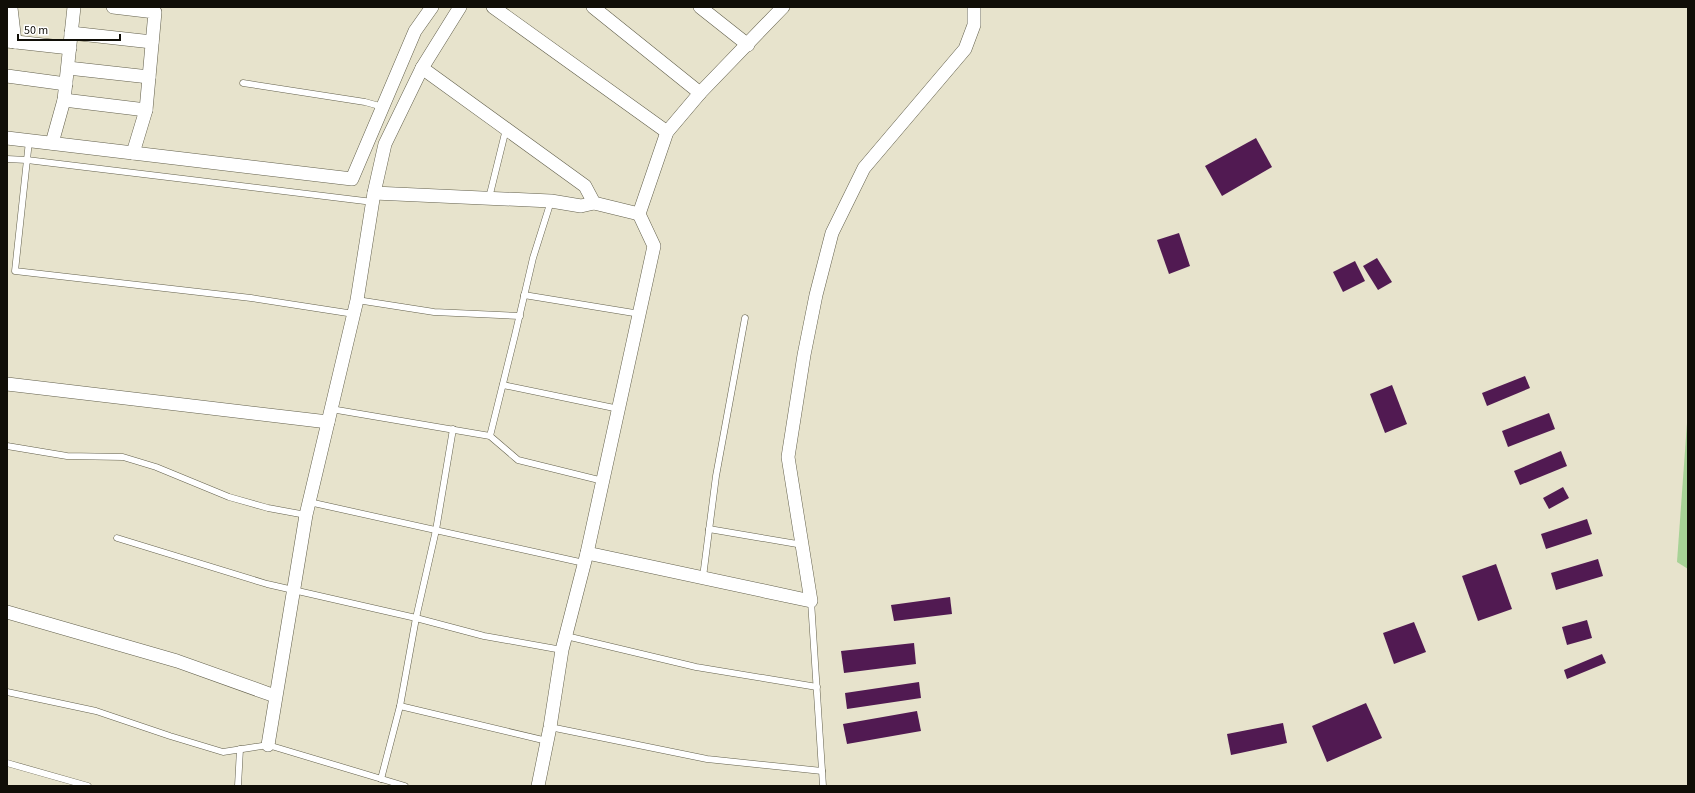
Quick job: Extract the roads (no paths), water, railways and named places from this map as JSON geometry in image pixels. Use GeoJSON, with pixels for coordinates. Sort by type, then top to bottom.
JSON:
{"type":"FeatureCollection","features":[{"type":"Feature","properties":{"kind":"street"},"geometry":{"type":"LineString","coordinates":[[52,143],[64,100],[74,7]]}},
{"type":"Feature","properties":{"kind":"street"},"geometry":{"type":"LineString","coordinates":[[113,7],[155,12],[146,110],[133,153]]}},
{"type":"Feature","properties":{"kind":"street"},"geometry":{"type":"LineString","coordinates":[[7,138],[352,179],[415,31],[432,7]]}},
{"type":"Feature","properties":{"kind":"street"},"geometry":{"type":"LineString","coordinates":[[268,745],[292,590],[306,515],[357,300],[374,197],[385,144],[422,68],[460,7]]}},
{"type":"Feature","properties":{"kind":"street"},"geometry":{"type":"LineString","coordinates":[[493,7],[667,132]]}},
{"type":"Feature","properties":{"kind":"street"},"geometry":{"type":"LineString","coordinates":[[593,7],[700,93]]}},
{"type":"Feature","properties":{"kind":"street"},"geometry":{"type":"LineString","coordinates":[[700,7],[748,45]]}},
{"type":"Feature","properties":{"kind":"street"},"geometry":{"type":"LineString","coordinates":[[538,786],[550,726],[562,650],[586,558],[654,246],[639,214],[667,132],[700,93],[784,7]]}},
{"type":"Feature","properties":{"kind":"street"},"geometry":{"type":"LineString","coordinates":[[586,558],[703,577],[811,601],[788,457],[804,355],[816,295],[832,233],[864,168],[965,49],[974,25],[974,7]]}},
{"type":"Feature","properties":{"kind":"street"},"geometry":{"type":"LineString","coordinates":[[7,8],[11,8],[11,41],[70,48]]}},
{"type":"Feature","properties":{"kind":"street"},"geometry":{"type":"LineString","coordinates":[[71,33],[152,42]]}},
{"type":"Feature","properties":{"kind":"street"},"geometry":{"type":"LineString","coordinates":[[68,68],[149,77]]}},
{"type":"Feature","properties":{"kind":"street"},"geometry":{"type":"LineString","coordinates":[[422,68],[584,186],[594,203]]}},
{"type":"Feature","properties":{"kind":"street"},"geometry":{"type":"LineString","coordinates":[[7,76],[66,84]]}},
{"type":"Feature","properties":{"kind":"street"},"geometry":{"type":"LineString","coordinates":[[64,100],[146,110]]}},
{"type":"Feature","properties":{"kind":"street"},"geometry":{"type":"LineString","coordinates":[[374,197],[489,198],[551,201],[582,206],[594,203],[639,214]]}},
{"type":"Feature","properties":{"kind":"street"},"geometry":{"type":"LineString","coordinates":[[7,384],[328,422]]}},
{"type":"Feature","properties":{"kind":"street"},"geometry":{"type":"LineString","coordinates":[[7,612],[178,661],[275,696]]}},
{"type":"Feature","properties":{"kind":"lane"},"geometry":{"type":"LineString","coordinates":[[243,83],[365,102],[382,107]]}},
{"type":"Feature","properties":{"kind":"lane"},"geometry":{"type":"LineString","coordinates":[[489,198],[506,129]]}},
{"type":"Feature","properties":{"kind":"lane"},"geometry":{"type":"LineString","coordinates":[[30,140],[15,271],[251,298],[354,314]]}},
{"type":"Feature","properties":{"kind":"lane"},"geometry":{"type":"LineString","coordinates":[[7,159],[374,197]]}},
{"type":"Feature","properties":{"kind":"lane"},"geometry":{"type":"LineString","coordinates":[[490,436],[533,258],[551,201]]}},
{"type":"Feature","properties":{"kind":"lane"},"geometry":{"type":"LineString","coordinates":[[524,295],[640,314]]}},
{"type":"Feature","properties":{"kind":"lane"},"geometry":{"type":"LineString","coordinates":[[357,300],[434,312],[520,316]]}},
{"type":"Feature","properties":{"kind":"lane"},"geometry":{"type":"LineString","coordinates":[[703,577],[716,476],[745,318]]}},
{"type":"Feature","properties":{"kind":"lane"},"geometry":{"type":"LineString","coordinates":[[503,385],[619,409]]}},
{"type":"Feature","properties":{"kind":"lane"},"geometry":{"type":"LineString","coordinates":[[331,409],[490,436],[518,460],[603,481]]}},
{"type":"Feature","properties":{"kind":"lane"},"geometry":{"type":"LineString","coordinates":[[381,779],[400,706],[416,618],[436,530],[453,429]]}},
{"type":"Feature","properties":{"kind":"lane"},"geometry":{"type":"LineString","coordinates":[[7,446],[67,456],[123,457],[156,466],[229,497],[268,508],[306,515]]}},
{"type":"Feature","properties":{"kind":"lane"},"geometry":{"type":"LineString","coordinates":[[309,502],[436,530],[586,558]]}},
{"type":"Feature","properties":{"kind":"lane"},"geometry":{"type":"LineString","coordinates":[[709,529],[803,545]]}},
{"type":"Feature","properties":{"kind":"lane"},"geometry":{"type":"LineString","coordinates":[[117,538],[267,584],[416,618],[484,636],[562,650]]}},
{"type":"Feature","properties":{"kind":"lane"},"geometry":{"type":"LineString","coordinates":[[811,601],[823,786]]}},
{"type":"Feature","properties":{"kind":"lane"},"geometry":{"type":"LineString","coordinates":[[566,636],[696,667],[817,687]]}},
{"type":"Feature","properties":{"kind":"lane"},"geometry":{"type":"LineString","coordinates":[[7,692],[96,711],[223,752],[268,745],[397,785],[405,786]]}},
{"type":"Feature","properties":{"kind":"lane"},"geometry":{"type":"LineString","coordinates":[[400,706],[547,741]]}},
{"type":"Feature","properties":{"kind":"lane"},"geometry":{"type":"LineString","coordinates":[[550,726],[707,759],[822,770]]}},
{"type":"Feature","properties":{"kind":"lane"},"geometry":{"type":"LineString","coordinates":[[238,786],[240,749]]}},
{"type":"Feature","properties":{"kind":"lane"},"geometry":{"type":"LineString","coordinates":[[7,763],[88,786]]}}]}
